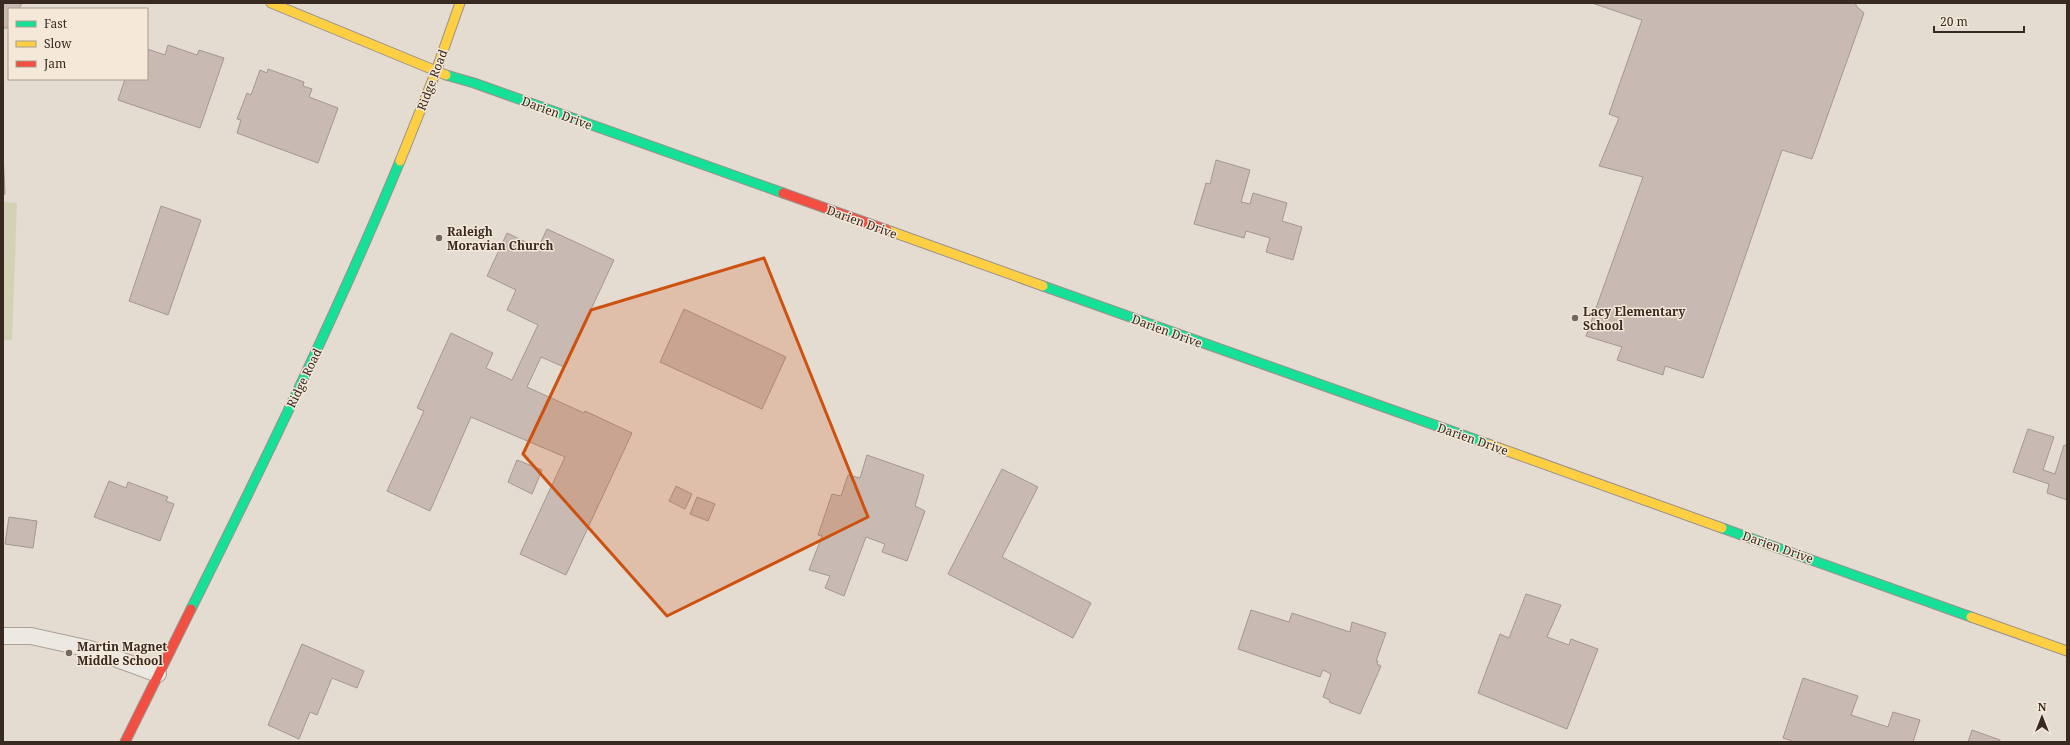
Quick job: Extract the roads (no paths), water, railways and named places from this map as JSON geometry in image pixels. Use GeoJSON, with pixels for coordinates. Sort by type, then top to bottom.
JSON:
{"type":"FeatureCollection","features":[{"type":"Feature","properties":{"kind":"street","name":"Darien Drive"},"geometry":{"type":"LineString","coordinates":[[271,3],[394,52],[436,72],[474,83],[2067,651]]}},
{"type":"Feature","properties":{"kind":"street","name":"Ridge Road"},"geometry":{"type":"LineString","coordinates":[[125,742],[334,317],[388,193],[436,72],[460,3]]}},
{"type":"Feature","properties":{"kind":"lane"},"geometry":{"type":"LineString","coordinates":[[3,636],[31,636],[90,649],[158,674]]}},
{"type":"Feature","properties":{"kind":"place","name":"Raleigh Moravian Church"},"geometry":{"type":"Point","coordinates":[439,238]}},
{"type":"Feature","properties":{"kind":"place","name":"Lacy Elementary School"},"geometry":{"type":"Point","coordinates":[1575,318]}},
{"type":"Feature","properties":{"kind":"place","name":"Martin Magnet Middle School"},"geometry":{"type":"Point","coordinates":[69,653]}}]}
